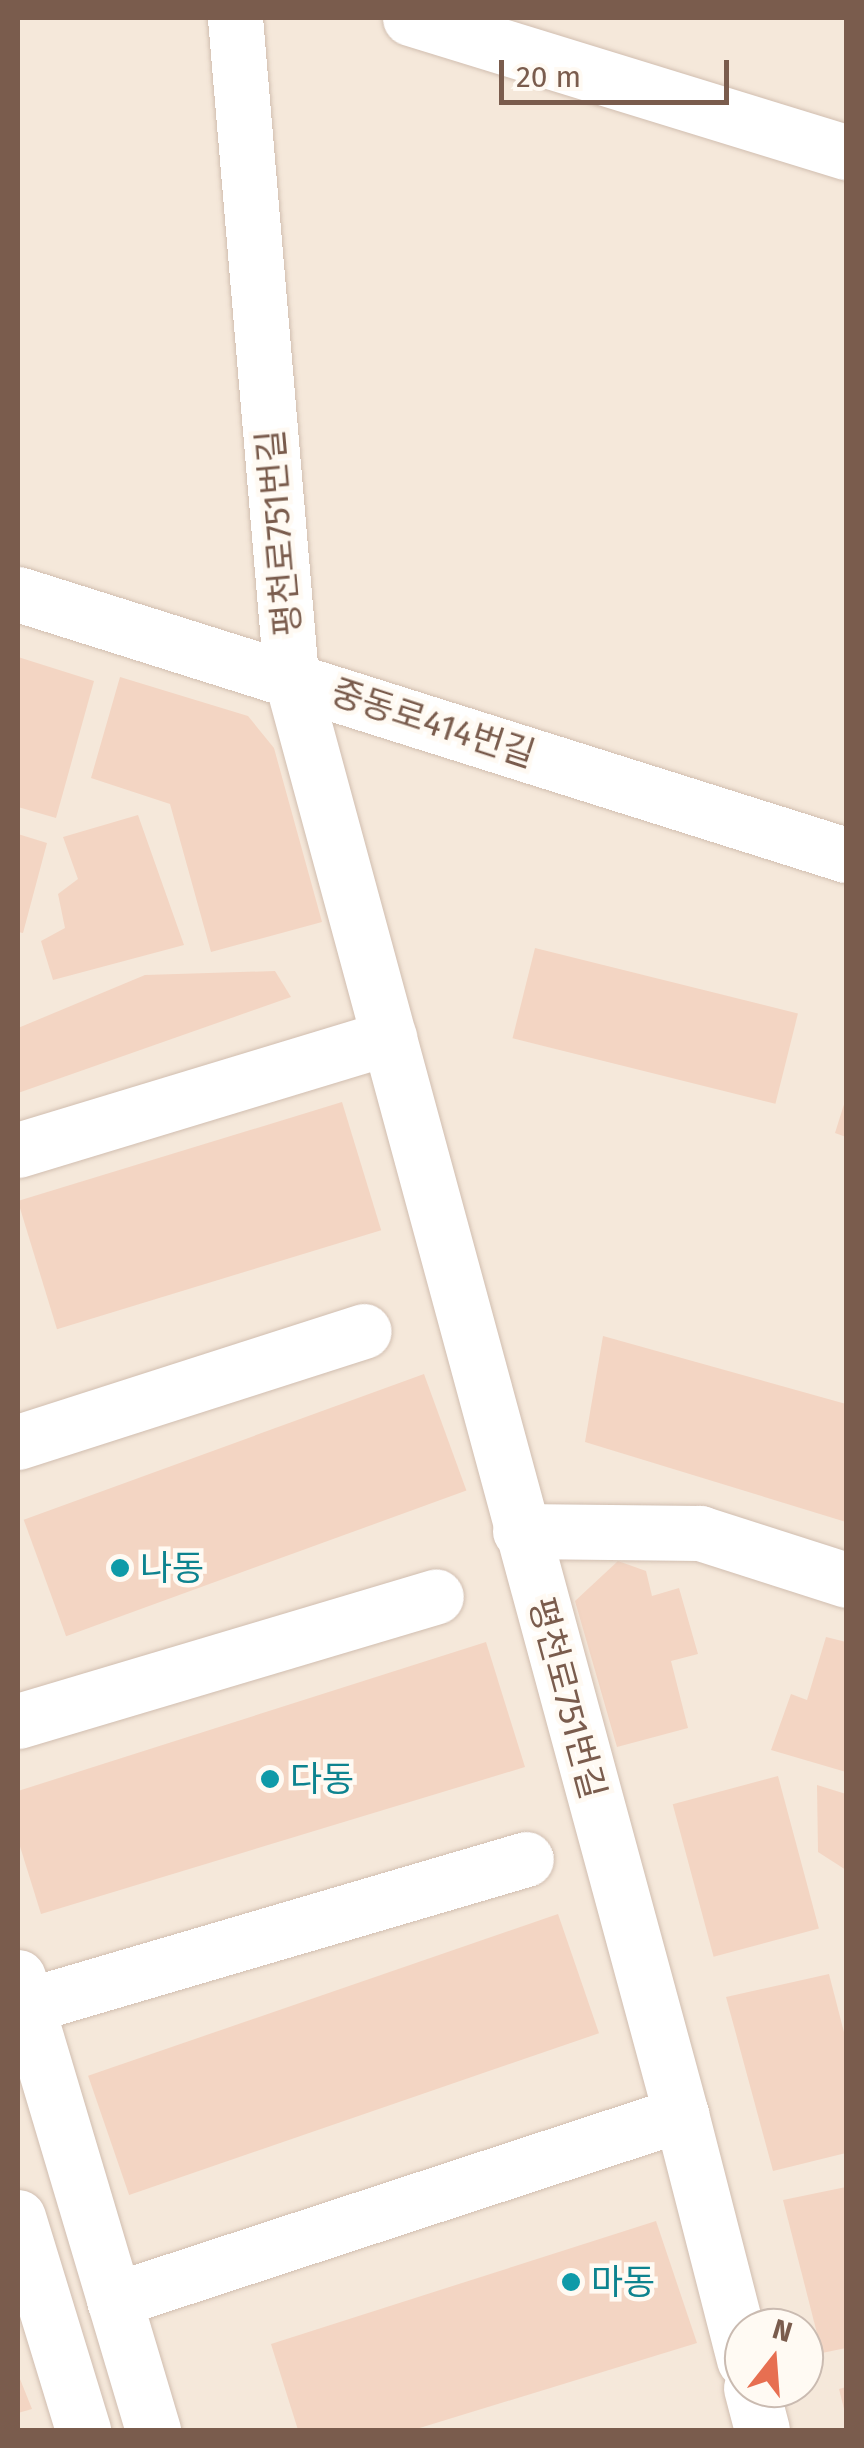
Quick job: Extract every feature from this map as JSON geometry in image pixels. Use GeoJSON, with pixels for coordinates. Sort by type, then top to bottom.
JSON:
{"type":"FeatureCollection","features":[{"type":"Feature","properties":{"kind":"street","name":"평천로751번길"},"geometry":{"type":"LineString","coordinates":[[235,18],[292,677],[731,2308]]}},
{"type":"Feature","properties":{"kind":"street"},"geometry":{"type":"LineString","coordinates":[[410,18],[846,152]]}},
{"type":"Feature","properties":{"kind":"street","name":"중동로414번길"},"geometry":{"type":"LineString","coordinates":[[18,594],[292,677],[846,856]]}},
{"type":"Feature","properties":{"kind":"street"},"geometry":{"type":"LineString","coordinates":[[18,1150],[389,1037]]}},
{"type":"Feature","properties":{"kind":"street"},"geometry":{"type":"LineString","coordinates":[[18,1442],[364,1331]]}},
{"type":"Feature","properties":{"kind":"street"},"geometry":{"type":"LineString","coordinates":[[520,1532],[700,1533],[846,1580]]}},
{"type":"Feature","properties":{"kind":"street"},"geometry":{"type":"LineString","coordinates":[[18,1721],[436,1596]]}},
{"type":"Feature","properties":{"kind":"street"},"geometry":{"type":"LineString","coordinates":[[153,2430],[22,1992],[526,1859]]}},
{"type":"Feature","properties":{"kind":"street"},"geometry":{"type":"LineString","coordinates":[[114,2300],[681,2114]]}},
{"type":"Feature","properties":{"kind":"street"},"geometry":{"type":"LineString","coordinates":[[18,2217],[83,2430]]}},
{"type":"Feature","properties":{"kind":"shaded area"},"geometry":{"type":"Polygon","coordinates":[[[18,18],[846,18],[846,2430],[18,2430],[18,18]]]}},
{"type":"Feature","properties":{"kind":"building"},"geometry":{"type":"Polygon","coordinates":[[[18,657],[94,681],[56,818],[18,807],[18,657]]]}},
{"type":"Feature","properties":{"kind":"building"},"geometry":{"type":"Polygon","coordinates":[[[120,677],[248,716],[274,748],[322,922],[211,952],[170,804],[91,778],[120,677]]]}},
{"type":"Feature","properties":{"kind":"building"},"geometry":{"type":"Polygon","coordinates":[[[138,815],[184,945],[53,980],[41,941],[65,928],[58,894],[78,879],[63,837],[138,815]]]}},
{"type":"Feature","properties":{"kind":"building"},"geometry":{"type":"Polygon","coordinates":[[[18,834],[47,843],[23,933],[18,932],[18,834]]]}},
{"type":"Feature","properties":{"kind":"building"},"geometry":{"type":"Polygon","coordinates":[[[535,948],[798,1014],[775,1104],[513,1038],[535,948]]]}},
{"type":"Feature","properties":{"kind":"building"},"geometry":{"type":"Polygon","coordinates":[[[275,971],[291,997],[18,1093],[18,1028],[145,975],[275,971]]]}},
{"type":"Feature","properties":{"kind":"building"},"geometry":{"type":"Polygon","coordinates":[[[846,1098],[846,1137],[835,1133],[846,1098]]]}},
{"type":"Feature","properties":{"kind":"building"},"geometry":{"type":"Polygon","coordinates":[[[342,1102],[381,1230],[57,1329],[18,1201],[342,1102]]]}},
{"type":"Feature","properties":{"kind":"building"},"geometry":{"type":"Polygon","coordinates":[[[603,1336],[846,1404],[846,1522],[585,1442],[603,1336]]]}},
{"type":"Feature","properties":{"kind":"building","name":"나동"},"geometry":{"type":"Polygon","coordinates":[[[424,1374],[466,1491],[66,1636],[24,1520],[424,1374]]]}},
{"type":"Feature","properties":{"kind":"building"},"geometry":{"type":"Polygon","coordinates":[[[618,1561],[646,1571],[652,1596],[679,1588],[698,1654],[671,1661],[688,1728],[617,1747],[575,1601],[618,1561]]]}},
{"type":"Feature","properties":{"kind":"building"},"geometry":{"type":"Polygon","coordinates":[[[826,1637],[846,1642],[846,1772],[771,1750],[791,1694],[807,1700],[826,1637]]]}},
{"type":"Feature","properties":{"kind":"building","name":"다동"},"geometry":{"type":"Polygon","coordinates":[[[486,1642],[525,1767],[41,1914],[18,1840],[18,1791],[486,1642]]]}},
{"type":"Feature","properties":{"kind":"building"},"geometry":{"type":"Polygon","coordinates":[[[778,1776],[819,1929],[714,1957],[673,1804],[778,1776]]]}},
{"type":"Feature","properties":{"kind":"building"},"geometry":{"type":"Polygon","coordinates":[[[817,1785],[846,1794],[846,1870],[818,1852],[817,1785]]]}},
{"type":"Feature","properties":{"kind":"building"},"geometry":{"type":"Polygon","coordinates":[[[558,1914],[599,2033],[129,2195],[88,2076],[558,1914]]]}},
{"type":"Feature","properties":{"kind":"building"},"geometry":{"type":"Polygon","coordinates":[[[829,1974],[846,2040],[846,2153],[773,2171],[726,1997],[829,1974]]]}},
{"type":"Feature","properties":{"kind":"building"},"geometry":{"type":"Polygon","coordinates":[[[846,2187],[846,2348],[824,2353],[824,2308],[811,2308],[783,2200],[846,2187]]]}},
{"type":"Feature","properties":{"kind":"building","name":"마동"},"geometry":{"type":"Polygon","coordinates":[[[656,2221],[697,2343],[413,2430],[298,2430],[271,2344],[656,2221]]]}},
{"type":"Feature","properties":{"kind":"building"},"geometry":{"type":"Polygon","coordinates":[[[18,2374],[32,2409],[18,2413],[18,2374]]]}},
{"type":"Feature","properties":{"kind":"building"},"geometry":{"type":"Polygon","coordinates":[[[846,2387],[846,2412],[845,2413],[839,2389],[846,2387]]]}},
{"type":"Feature","properties":{"kind":"place","name":"나동"},"geometry":{"type":"Point","coordinates":[120,1568]}},
{"type":"Feature","properties":{"kind":"place","name":"다동"},"geometry":{"type":"Point","coordinates":[270,1779]}},
{"type":"Feature","properties":{"kind":"place","name":"마동"},"geometry":{"type":"Point","coordinates":[571,2282]}}]}
